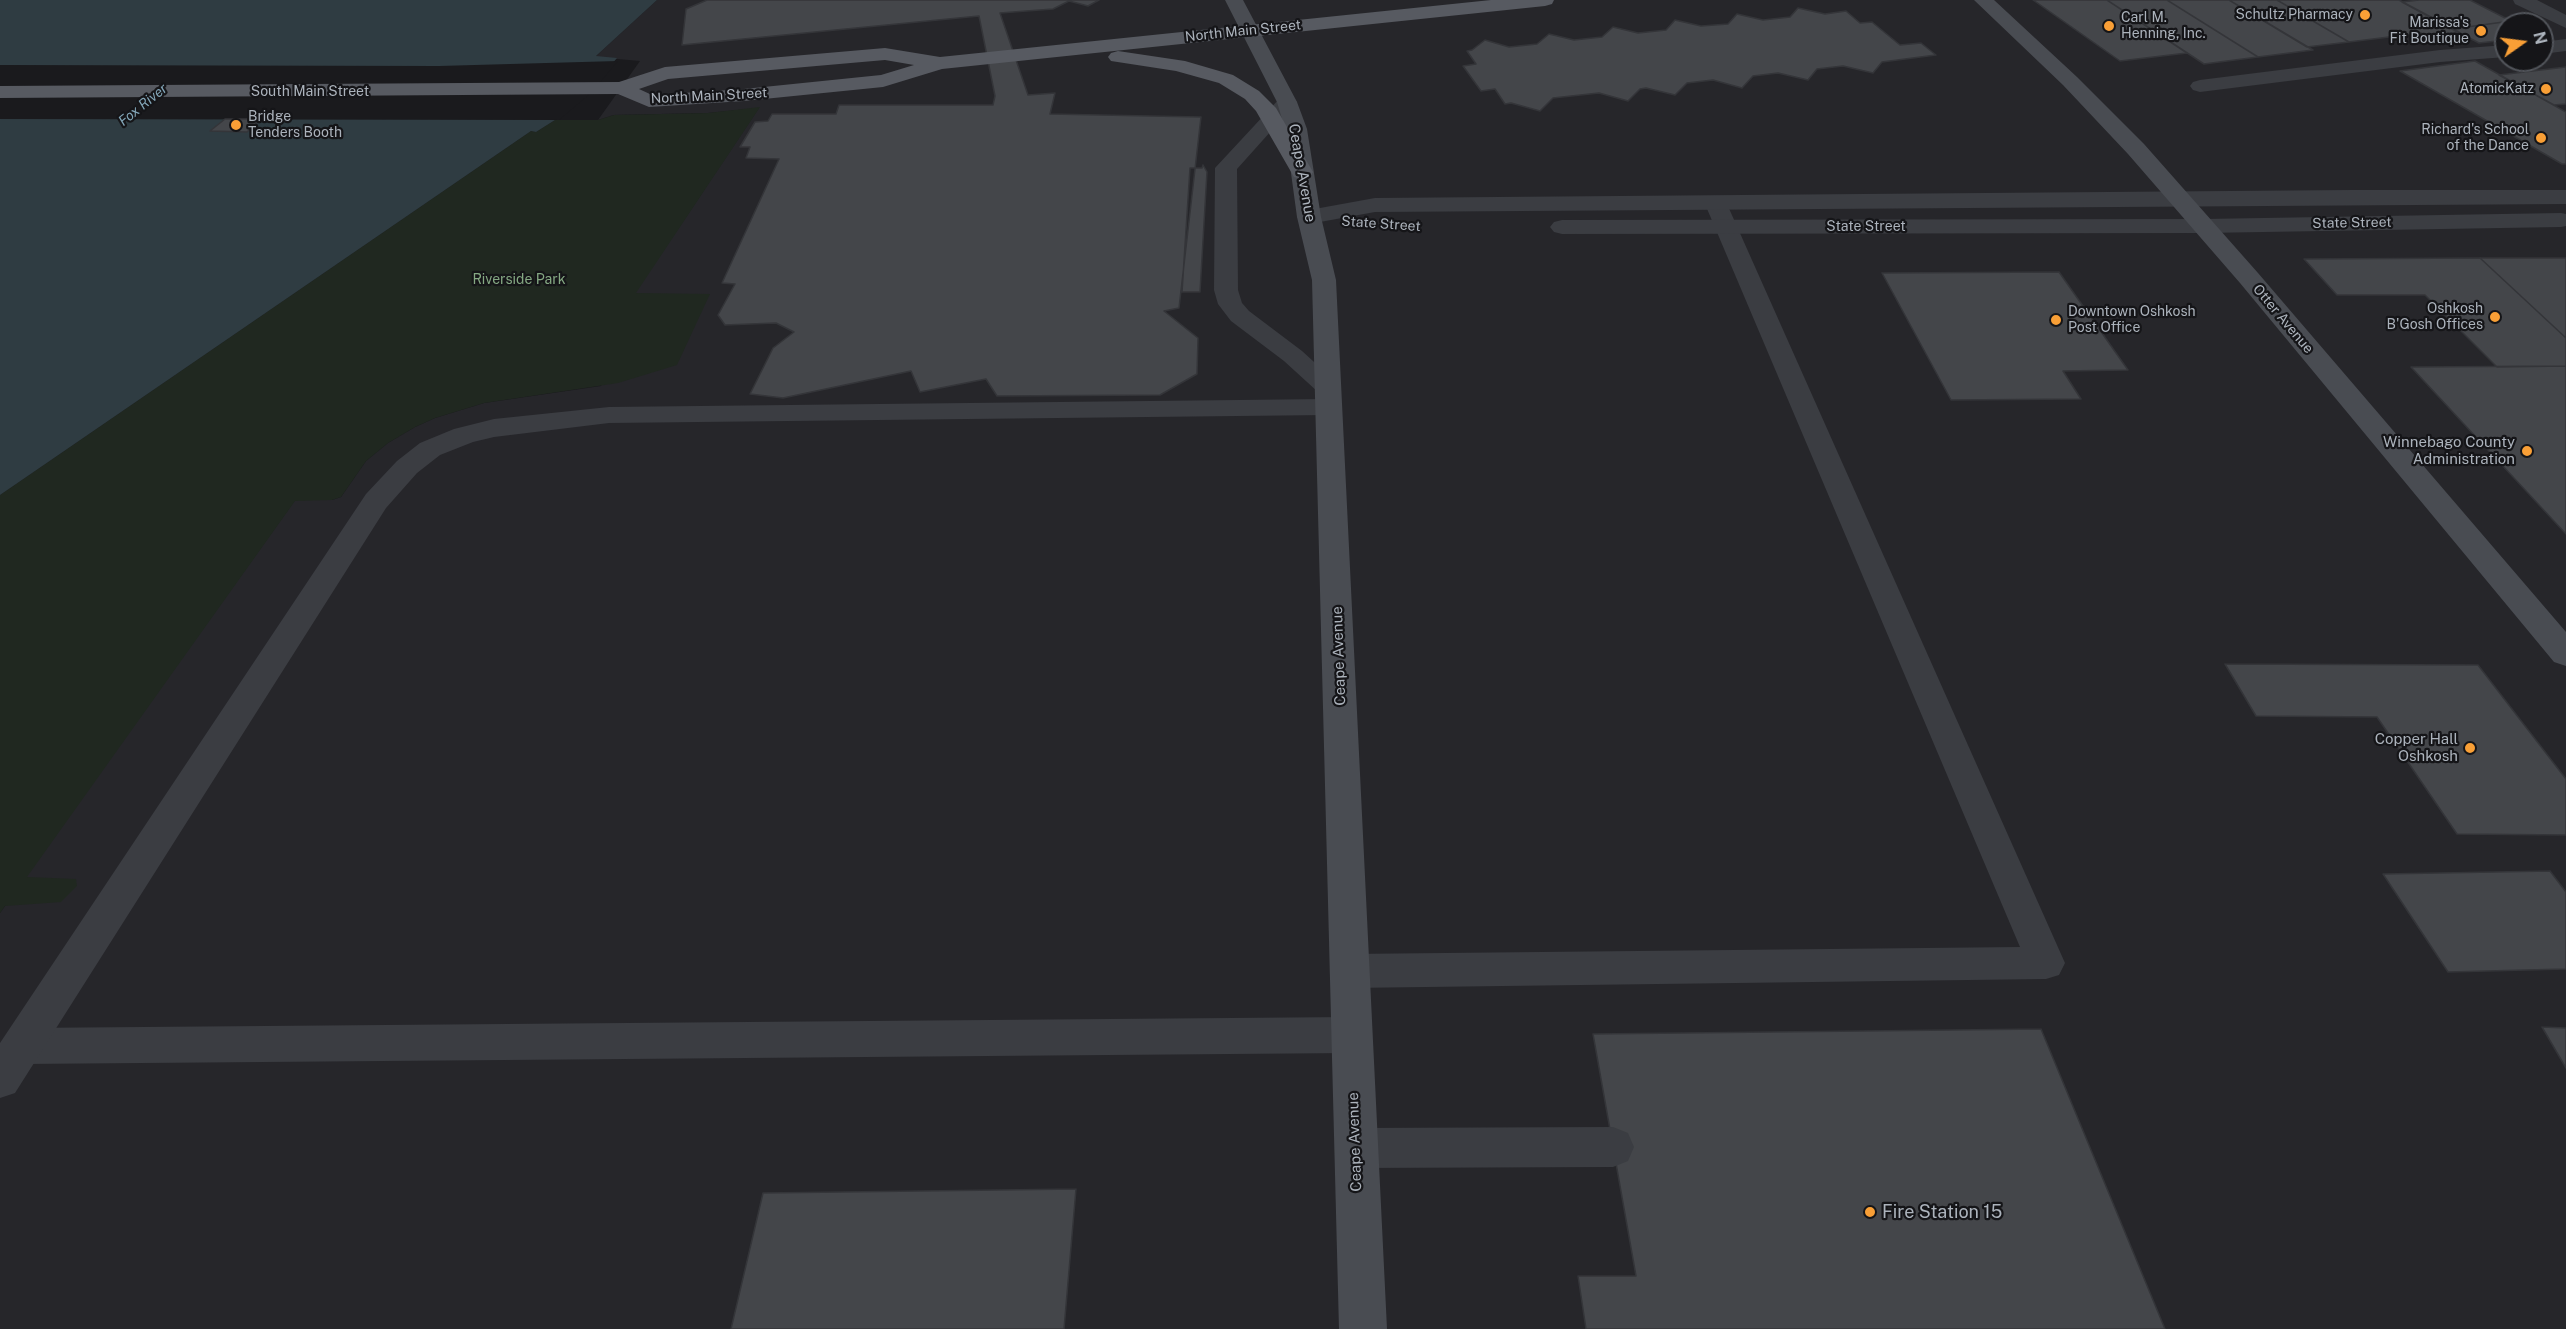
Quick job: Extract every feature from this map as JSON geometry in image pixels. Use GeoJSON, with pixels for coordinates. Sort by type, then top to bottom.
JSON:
{"type":"FeatureCollection","features":[{"type":"Feature","properties":{"kind":"main road","name":"North Main Street"},"geometry":{"type":"LineString","coordinates":[[621,88],[649,101],[700,99],[883,81],[940,63],[1545,0]]}},
{"type":"Feature","properties":{"kind":"main road"},"geometry":{"type":"LineString","coordinates":[[1072,50],[1178,65],[1227,79],[1280,111]]}},
{"type":"Feature","properties":{"kind":"main road","name":"North Main Street"},"geometry":{"type":"LineString","coordinates":[[621,88],[665,74],[885,54],[940,63]]}},
{"type":"Feature","properties":{"kind":"main road","name":"South Main Street"},"geometry":{"type":"LineString","coordinates":[[0,92],[504,91],[621,88]]}},
{"type":"Feature","properties":{"kind":"street","name":"Ceape Avenue"},"geometry":{"type":"LineString","coordinates":[[1234,0],[1251,30],[1280,111],[1296,129],[1309,217],[1324,280],[1364,1329]]}},
{"type":"Feature","properties":{"kind":"street","name":"Otter Avenue"},"geometry":{"type":"LineString","coordinates":[[1983,0],[2106,116],[2204,226],[2566,654]]}},
{"type":"Feature","properties":{"kind":"street"},"geometry":{"type":"LineString","coordinates":[[2522,0],[2566,22]]}},
{"type":"Feature","properties":{"kind":"street","name":"State Street"},"geometry":{"type":"LineString","coordinates":[[1539,227],[1721,216],[2179,199],[2566,197]]}},
{"type":"Feature","properties":{"kind":"street","name":"State Street"},"geometry":{"type":"LineString","coordinates":[[1309,217],[1375,205],[1721,216],[2204,226],[2566,220]]}},
{"type":"Feature","properties":{"kind":"street","name":"State Street"},"geometry":{"type":"LineString","coordinates":[[1309,217],[1375,226],[1492,227]]}},
{"type":"Feature","properties":{"kind":"street"},"geometry":{"type":"LineString","coordinates":[[0,1079],[376,501],[407,467],[430,448],[464,435],[494,428],[609,415],[1328,397]]}},
{"type":"Feature","properties":{"kind":"lane"},"geometry":{"type":"LineString","coordinates":[[2200,86],[2440,56],[2494,52]]}},
{"type":"Feature","properties":{"kind":"lane"},"geometry":{"type":"LineString","coordinates":[[1280,111],[1230,161],[1226,168],[1226,290],[1230,304],[1240,316],[1293,356],[1328,397]]}},
{"type":"Feature","properties":{"kind":"lane"},"geometry":{"type":"LineString","coordinates":[[1349,971],[2046,963],[1721,216]]}},
{"type":"Feature","properties":{"kind":"lane"},"geometry":{"type":"LineString","coordinates":[[22,1046],[1351,1035]]}},
{"type":"Feature","properties":{"kind":"lane"},"geometry":{"type":"LineString","coordinates":[[1356,1148],[1613,1147]]}},
{"type":"Feature","properties":{"kind":"shaded area"},"geometry":{"type":"Polygon","coordinates":[[[657,0],[2566,0],[2566,1329],[0,1329],[0,913],[295,500],[332,500],[341,497],[366,461],[388,443],[435,418],[484,403],[601,386],[635,293],[759,108],[708,113],[614,115],[598,120],[640,61],[595,57],[657,0]]]}},
{"type":"Feature","properties":{"kind":"green space","name":"Riverside Park"},"geometry":{"type":"Polygon","coordinates":[[[760,107],[636,293],[710,294],[677,365],[618,383],[484,403],[435,418],[388,443],[366,461],[341,497],[332,500],[295,501],[27,877],[76,879],[77,886],[61,902],[5,906],[0,913],[0,495],[531,131],[536,132],[555,120],[598,120],[614,115],[708,113],[760,107]]]}},
{"type":"Feature","properties":{"kind":"water","name":"Fox River"},"geometry":{"type":"Polygon","coordinates":[[[0,0],[657,0],[596,56],[617,58],[589,91],[555,120],[536,132],[531,131],[0,495],[0,0]]]}},
{"type":"Feature","properties":{"kind":"pier"},"geometry":{"type":"Polygon","coordinates":[[[618,61],[591,93],[559,120],[0,119],[0,65],[439,66],[618,61]]]}},
{"type":"Feature","properties":{"kind":"building"},"geometry":{"type":"Polygon","coordinates":[[[707,0],[1099,0],[1088,6],[1069,1],[1053,9],[1000,13],[1028,95],[1055,93],[1050,114],[1201,117],[1179,308],[1164,311],[1198,338],[1197,374],[1160,395],[997,396],[986,379],[920,392],[911,371],[783,398],[750,394],[773,348],[794,332],[776,323],[725,325],[718,315],[735,284],[722,283],[779,159],[746,158],[750,147],[740,147],[755,122],[768,121],[772,114],[836,114],[839,105],[993,105],[995,96],[979,16],[682,45],[686,9],[707,0]]]}},
{"type":"Feature","properties":{"kind":"building","name":"Carl M. Henning, Inc."},"geometry":{"type":"Polygon","coordinates":[[[2033,0],[2107,0],[2187,53],[2120,61],[2033,0]]]}},
{"type":"Feature","properties":{"kind":"building"},"geometry":{"type":"Polygon","coordinates":[[[2107,0],[2167,0],[2258,57],[2204,64],[2107,0]]]}},
{"type":"Feature","properties":{"kind":"building"},"geometry":{"type":"Polygon","coordinates":[[[2167,0],[2229,0],[2313,50],[2258,57],[2167,0]]]}},
{"type":"Feature","properties":{"kind":"building"},"geometry":{"type":"Polygon","coordinates":[[[2229,0],[2277,0],[2349,42],[2307,47],[2229,0]]]}},
{"type":"Feature","properties":{"kind":"building","name":"Schultz Pharmacy"},"geometry":{"type":"Polygon","coordinates":[[[2277,0],[2399,0],[2459,32],[2426,36],[2421,33],[2349,42],[2277,0]]]}},
{"type":"Feature","properties":{"kind":"building"},"geometry":{"type":"Polygon","coordinates":[[[2470,0],[2494,12],[2494,23],[2452,29],[2402,2],[2470,0]]]}},
{"type":"Feature","properties":{"kind":"building"},"geometry":{"type":"Polygon","coordinates":[[[1798,8],[1825,14],[1846,11],[1860,23],[1872,22],[1900,45],[1921,43],[1936,55],[1882,62],[1873,73],[1843,66],[1817,69],[1808,80],[1778,73],[1753,76],[1742,88],[1713,80],[1687,83],[1675,95],[1646,88],[1640,89],[1628,101],[1599,93],[1553,98],[1540,111],[1511,103],[1505,104],[1495,89],[1481,91],[1463,66],[1476,64],[1467,51],[1485,40],[1509,47],[1537,44],[1549,34],[1574,40],[1602,37],[1613,27],[1638,33],[1666,30],[1675,20],[1701,26],[1728,24],[1737,14],[1763,20],[1790,17],[1798,8]]]}},
{"type":"Feature","properties":{"kind":"building","name":"Marissa's Fit Boutique"},"geometry":{"type":"Polygon","coordinates":[[[2494,23],[2494,41],[2479,43],[2452,29],[2494,23]]]}},
{"type":"Feature","properties":{"kind":"building","name":"Richard's School of the Dance"},"geometry":{"type":"Polygon","coordinates":[[[2475,61],[2566,112],[2566,164],[2562,164],[2400,71],[2475,61]]]}},
{"type":"Feature","properties":{"kind":"building","name":"AtomicKatz"},"geometry":{"type":"Polygon","coordinates":[[[2566,67],[2566,104],[2554,105],[2499,75],[2554,72],[2554,68],[2566,67]]]}},
{"type":"Feature","properties":{"kind":"building","name":"Bridge Tenders Booth"},"geometry":{"type":"Polygon","coordinates":[[[225,119],[261,119],[247,132],[210,131],[225,119]]]}},
{"type":"Feature","properties":{"kind":"building"},"geometry":{"type":"Polygon","coordinates":[[[1203,165],[1207,172],[1200,292],[1182,292],[1190,168],[1202,168],[1203,165]]]}},
{"type":"Feature","properties":{"kind":"building","name":"Oshkosh B'Gosh Offices"},"geometry":{"type":"Polygon","coordinates":[[[2480,258],[2566,338],[2566,366],[2497,367],[2425,295],[2337,295],[2304,259],[2480,258]]]}},
{"type":"Feature","properties":{"kind":"building"},"geometry":{"type":"Polygon","coordinates":[[[2480,258],[2566,258],[2566,338],[2480,258]]]}},
{"type":"Feature","properties":{"kind":"building"},"geometry":{"type":"Polygon","coordinates":[[[2059,272],[2128,370],[2063,371],[2081,399],[1951,400],[1882,273],[2059,272]]]}},
{"type":"Feature","properties":{"kind":"building","name":"Winnebago County Administration"},"geometry":{"type":"Polygon","coordinates":[[[2566,366],[2566,534],[2411,367],[2566,366]]]}},
{"type":"Feature","properties":{"kind":"building","name":"Copper Hall Oshkosh"},"geometry":{"type":"Polygon","coordinates":[[[2225,664],[2478,665],[2566,779],[2566,835],[2457,834],[2377,717],[2256,716],[2225,664]]]}},
{"type":"Feature","properties":{"kind":"building"},"geometry":{"type":"Polygon","coordinates":[[[2550,871],[2566,892],[2566,969],[2448,972],[2383,874],[2550,871]]]}},
{"type":"Feature","properties":{"kind":"building"},"geometry":{"type":"Polygon","coordinates":[[[2542,1027],[2566,1028],[2566,1068],[2542,1027]]]}},
{"type":"Feature","properties":{"kind":"building","name":"Fire Station 15"},"geometry":{"type":"Polygon","coordinates":[[[2041,1029],[2165,1329],[1586,1329],[1578,1276],[1636,1276],[1593,1034],[2041,1029]]]}},
{"type":"Feature","properties":{"kind":"building"},"geometry":{"type":"Polygon","coordinates":[[[1076,1189],[1064,1329],[731,1329],[763,1193],[1076,1189]]]}},
{"type":"Feature","properties":{"kind":"place","name":"Schultz Pharmacy"},"geometry":{"type":"Point","coordinates":[2365,15]}},
{"type":"Feature","properties":{"kind":"place","name":"Carl M. Henning, Inc."},"geometry":{"type":"Point","coordinates":[2109,26]}},
{"type":"Feature","properties":{"kind":"place","name":"Marissa's Fit Boutique"},"geometry":{"type":"Point","coordinates":[2481,31]}},
{"type":"Feature","properties":{"kind":"place","name":"AtomicKatz"},"geometry":{"type":"Point","coordinates":[2546,89]}},
{"type":"Feature","properties":{"kind":"place","name":"Bridge Tenders Booth"},"geometry":{"type":"Point","coordinates":[236,125]}},
{"type":"Feature","properties":{"kind":"place","name":"Richard's School of the Dance"},"geometry":{"type":"Point","coordinates":[2541,138]}},
{"type":"Feature","properties":{"kind":"place","name":"Oshkosh B'Gosh Offices"},"geometry":{"type":"Point","coordinates":[2495,317]}},
{"type":"Feature","properties":{"kind":"place","name":"Downtown Oshkosh Post Office"},"geometry":{"type":"Point","coordinates":[2056,320]}},
{"type":"Feature","properties":{"kind":"place","name":"Winnebago County Administration"},"geometry":{"type":"Point","coordinates":[2527,451]}},
{"type":"Feature","properties":{"kind":"place","name":"Copper Hall Oshkosh"},"geometry":{"type":"Point","coordinates":[2470,748]}},
{"type":"Feature","properties":{"kind":"place","name":"Fire Station 15"},"geometry":{"type":"Point","coordinates":[1870,1212]}}]}
